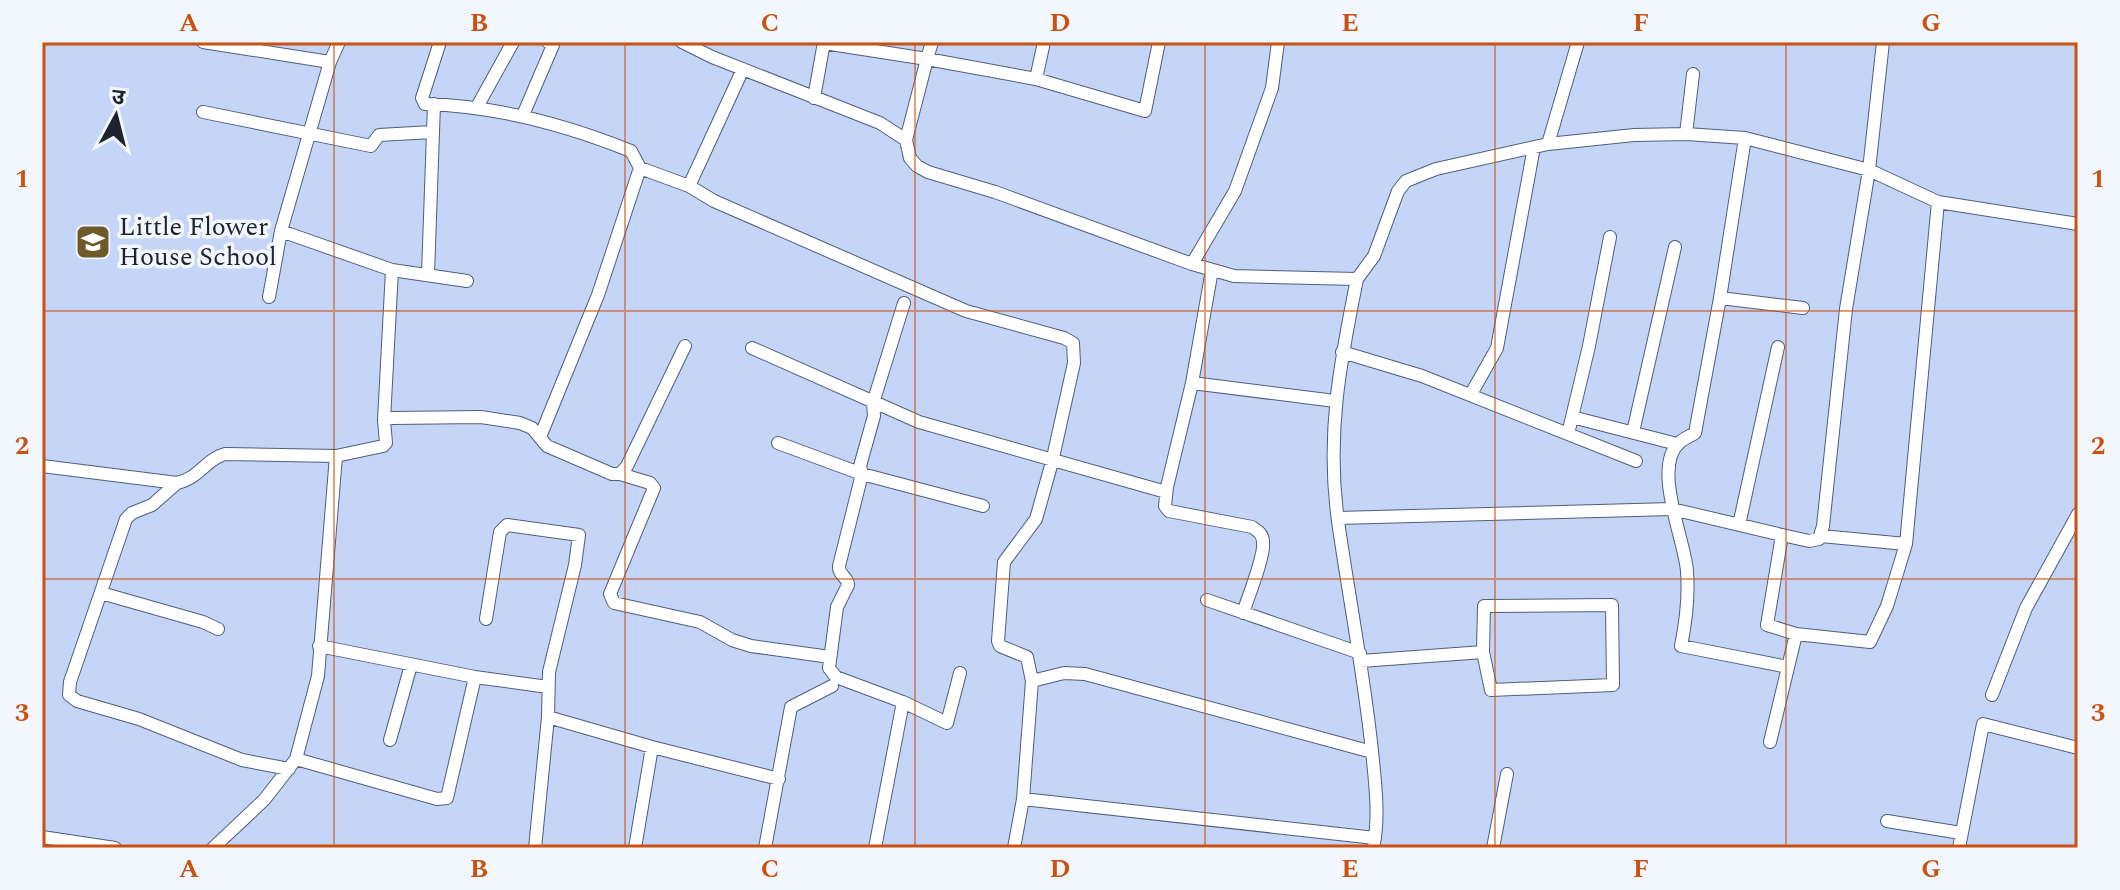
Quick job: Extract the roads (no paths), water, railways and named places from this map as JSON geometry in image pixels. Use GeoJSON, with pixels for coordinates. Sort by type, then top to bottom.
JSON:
{"type":"FeatureCollection","features":[{"type":"Feature","properties":{"kind":"street"},"geometry":{"type":"LineString","coordinates":[[203,42],[330,62]]}},
{"type":"Feature","properties":{"kind":"street"},"geometry":{"type":"LineString","coordinates":[[269,297],[281,231],[330,62],[339,42]]}},
{"type":"Feature","properties":{"kind":"street"},"geometry":{"type":"LineString","coordinates":[[440,42],[422,98],[425,104],[477,107],[523,115],[631,151],[640,168],[689,186],[714,201],[908,288],[966,311],[1073,343],[1074,363],[1036,519],[1004,562],[998,641],[1000,646],[1027,657],[1032,681],[1023,799],[1014,848]]}},
{"type":"Feature","properties":{"kind":"street"},"geometry":{"type":"LineString","coordinates":[[477,107],[513,42]]}},
{"type":"Feature","properties":{"kind":"street"},"geometry":{"type":"LineString","coordinates":[[523,115],[553,45],[548,42]]}},
{"type":"Feature","properties":{"kind":"street"},"geometry":{"type":"LineString","coordinates":[[682,42],[712,57],[880,123],[906,140]]}},
{"type":"Feature","properties":{"kind":"street"},"geometry":{"type":"LineString","coordinates":[[712,57],[714,42]]}},
{"type":"Feature","properties":{"kind":"street"},"geometry":{"type":"LineString","coordinates":[[814,98],[824,42],[1036,79],[1145,111],[1159,42]]}},
{"type":"Feature","properties":{"kind":"street"},"geometry":{"type":"LineString","coordinates":[[932,42],[906,140],[910,158],[917,166],[1192,264],[1234,276],[1357,279]]}},
{"type":"Feature","properties":{"kind":"street"},"geometry":{"type":"LineString","coordinates":[[1036,79],[1044,42]]}},
{"type":"Feature","properties":{"kind":"street"},"geometry":{"type":"LineString","coordinates":[[1192,264],[1235,191],[1272,88],[1278,42]]}},
{"type":"Feature","properties":{"kind":"street"},"geometry":{"type":"LineString","coordinates":[[1548,144],[1578,42]]}},
{"type":"Feature","properties":{"kind":"street"},"geometry":{"type":"LineString","coordinates":[[1338,518],[1672,509],[1815,541],[1821,536],[1847,298],[1869,170],[1883,42]]}},
{"type":"Feature","properties":{"kind":"street"},"geometry":{"type":"LineString","coordinates":[[689,186],[743,69]]}},
{"type":"Feature","properties":{"kind":"street"},"geometry":{"type":"LineString","coordinates":[[1686,134],[1693,74]]}},
{"type":"Feature","properties":{"kind":"street"},"geometry":{"type":"LineString","coordinates":[[428,274],[434,104]]}},
{"type":"Feature","properties":{"kind":"street"},"geometry":{"type":"LineString","coordinates":[[203,112],[371,146],[379,135],[432,132]]}},
{"type":"Feature","properties":{"kind":"street"},"geometry":{"type":"LineString","coordinates":[[1023,799],[1374,843],[1376,796],[1372,752],[1338,518],[1333,451],[1335,401],[1357,279],[1374,256],[1398,191],[1406,181],[1436,169],[1548,144],[1634,135],[1686,134],[1745,138],[1869,170],[1938,202],[2078,224]]}},
{"type":"Feature","properties":{"kind":"street"},"geometry":{"type":"LineString","coordinates":[[1745,138],[1695,433],[1677,444],[1671,456],[1669,496],[1687,568],[1688,611],[1681,646],[1788,667]]}},
{"type":"Feature","properties":{"kind":"street"},"geometry":{"type":"LineString","coordinates":[[1471,394],[1497,348],[1534,147]]}},
{"type":"Feature","properties":{"kind":"street"},"geometry":{"type":"LineString","coordinates":[[540,437],[598,295],[640,168]]}},
{"type":"Feature","properties":{"kind":"street"},"geometry":{"type":"LineString","coordinates":[[1782,535],[1767,625],[1796,634],[1870,642],[1887,606],[1906,544],[1938,202]]}},
{"type":"Feature","properties":{"kind":"street"},"geometry":{"type":"LineString","coordinates":[[281,231],[392,270],[467,281]]}},
{"type":"Feature","properties":{"kind":"street"},"geometry":{"type":"LineString","coordinates":[[1568,434],[1610,237]]}},
{"type":"Feature","properties":{"kind":"street"},"geometry":{"type":"LineString","coordinates":[[1633,432],[1675,247]]}},
{"type":"Feature","properties":{"kind":"street"},"geometry":{"type":"LineString","coordinates":[[42,466],[177,483],[191,479],[217,456],[225,454],[336,456],[383,446],[386,443],[384,420],[392,270]]}},
{"type":"Feature","properties":{"kind":"street"},"geometry":{"type":"LineString","coordinates":[[1212,270],[1192,383],[1165,506],[1169,511],[1252,527],[1260,532],[1262,552],[1243,613]]}},
{"type":"Feature","properties":{"kind":"street"},"geometry":{"type":"LineString","coordinates":[[1720,298],[1803,308]]}},
{"type":"Feature","properties":{"kind":"street"},"geometry":{"type":"LineString","coordinates":[[904,303],[873,403],[874,416],[860,466],[862,474],[839,566],[848,585],[837,607],[829,668],[836,677],[903,702],[947,723],[960,673]]}},
{"type":"Feature","properties":{"kind":"street"},"geometry":{"type":"LineString","coordinates":[[620,474],[627,466],[685,346]]}},
{"type":"Feature","properties":{"kind":"street"},"geometry":{"type":"LineString","coordinates":[[1739,525],[1778,347]]}},
{"type":"Feature","properties":{"kind":"street"},"geometry":{"type":"LineString","coordinates":[[752,348],[919,422],[1166,492]]}},
{"type":"Feature","properties":{"kind":"street"},"geometry":{"type":"LineString","coordinates":[[1342,352],[1471,394],[1636,461]]}},
{"type":"Feature","properties":{"kind":"street"},"geometry":{"type":"LineString","coordinates":[[1192,383],[1335,401]]}},
{"type":"Feature","properties":{"kind":"street"},"geometry":{"type":"LineString","coordinates":[[384,420],[398,416],[495,418],[526,424],[547,446],[612,474],[650,483],[654,488],[610,594],[614,603],[700,622],[732,640],[751,646],[830,657]]}},
{"type":"Feature","properties":{"kind":"street"},"geometry":{"type":"LineString","coordinates":[[1572,417],[1677,444]]}},
{"type":"Feature","properties":{"kind":"street"},"geometry":{"type":"LineString","coordinates":[[778,443],[862,474],[983,506]]}},
{"type":"Feature","properties":{"kind":"street"},"geometry":{"type":"LineString","coordinates":[[213,848],[253,811],[293,764],[318,676],[336,456]]}},
{"type":"Feature","properties":{"kind":"street"},"geometry":{"type":"LineString","coordinates":[[177,483],[152,505],[132,513],[126,519],[70,682],[69,695],[77,701],[139,719],[242,760],[293,764],[437,799],[447,798],[450,793],[475,677]]}},
{"type":"Feature","properties":{"kind":"street"},"geometry":{"type":"LineString","coordinates":[[1992,695],[2026,608],[2078,514]]}},
{"type":"Feature","properties":{"kind":"street"},"geometry":{"type":"LineString","coordinates":[[486,619],[500,532],[507,525],[579,535],[575,565],[549,672],[548,717],[535,848]]}},
{"type":"Feature","properties":{"kind":"street"},"geometry":{"type":"LineString","coordinates":[[1821,536],[1906,544]]}},
{"type":"Feature","properties":{"kind":"street"},"geometry":{"type":"LineString","coordinates":[[101,593],[182,615],[218,629]]}},
{"type":"Feature","properties":{"kind":"street"},"geometry":{"type":"LineString","coordinates":[[1207,600],[1360,657],[1483,652]]}},
{"type":"Feature","properties":{"kind":"street"},"geometry":{"type":"LineString","coordinates":[[1612,605],[1613,685],[1491,690],[1483,652],[1484,606],[1612,605]]}},
{"type":"Feature","properties":{"kind":"street"},"geometry":{"type":"LineString","coordinates":[[1770,742],[1796,634]]}},
{"type":"Feature","properties":{"kind":"street"},"geometry":{"type":"LineString","coordinates":[[319,646],[475,677],[548,687]]}},
{"type":"Feature","properties":{"kind":"street"},"geometry":{"type":"LineString","coordinates":[[390,740],[411,665]]}},
{"type":"Feature","properties":{"kind":"street"},"geometry":{"type":"LineString","coordinates":[[1032,681],[1064,673],[1085,674],[1372,752]]}},
{"type":"Feature","properties":{"kind":"street"},"geometry":{"type":"LineString","coordinates":[[765,848],[791,707],[832,686]]}},
{"type":"Feature","properties":{"kind":"street"},"geometry":{"type":"LineString","coordinates":[[875,848],[903,702]]}},
{"type":"Feature","properties":{"kind":"street"},"geometry":{"type":"LineString","coordinates":[[548,717],[779,779]]}},
{"type":"Feature","properties":{"kind":"street"},"geometry":{"type":"LineString","coordinates":[[1959,848],[1983,724],[2078,748]]}},
{"type":"Feature","properties":{"kind":"street"},"geometry":{"type":"LineString","coordinates":[[635,848],[652,747]]}},
{"type":"Feature","properties":{"kind":"street"},"geometry":{"type":"LineString","coordinates":[[1493,848],[1507,774]]}},
{"type":"Feature","properties":{"kind":"street"},"geometry":{"type":"LineString","coordinates":[[1887,821],[1961,833]]}},
{"type":"Feature","properties":{"kind":"street"},"geometry":{"type":"LineString","coordinates":[[42,837],[115,848]]}},
{"type":"Feature","properties":{"kind":"place","name":"Little Flower House School"},"geometry":{"type":"Point","coordinates":[93,242]}}]}
